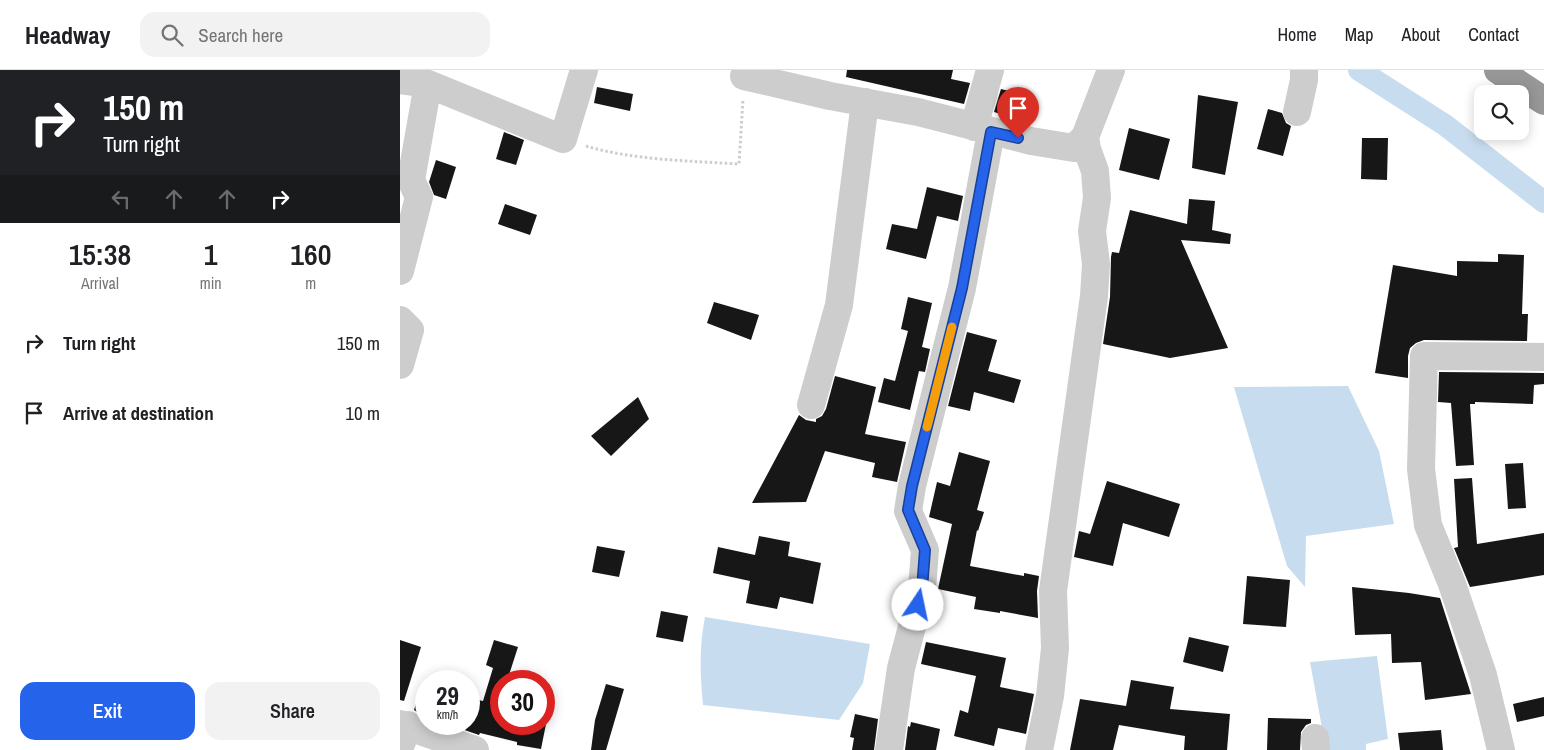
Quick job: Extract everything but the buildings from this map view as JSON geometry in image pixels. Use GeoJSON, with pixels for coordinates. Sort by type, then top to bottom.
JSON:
{"type":"FeatureCollection","features":[{"type":"Feature","properties":{"kind":"highway"},"geometry":{"type":"LineString","coordinates":[[1509,75],[1544,101]]}},
{"type":"Feature","properties":{"kind":"street"},"geometry":{"type":"LineString","coordinates":[[400,80],[428,84],[563,139],[584,70]]}},
{"type":"Feature","properties":{"kind":"street"},"geometry":{"type":"LineString","coordinates":[[889,750],[901,668],[922,589],[925,550],[908,510],[912,486],[962,288],[990,70]]}},
{"type":"Feature","properties":{"kind":"street"},"geometry":{"type":"LineString","coordinates":[[744,76],[830,96],[918,112],[1031,141],[1074,148],[1085,137],[1111,70]]}},
{"type":"Feature","properties":{"kind":"street"},"geometry":{"type":"LineString","coordinates":[[1298,112],[1304,70]]}},
{"type":"Feature","properties":{"kind":"street"},"geometry":{"type":"LineString","coordinates":[[400,271],[419,197],[411,180],[428,84]]}},
{"type":"Feature","properties":{"kind":"street"},"geometry":{"type":"LineString","coordinates":[[811,405],[838,305],[866,102]]}},
{"type":"Feature","properties":{"kind":"street"},"geometry":{"type":"LineString","coordinates":[[1039,750],[1050,696],[1055,648],[1053,591],[1094,296],[1096,264],[1092,231],[1097,198],[1095,171],[1086,148],[1085,137]]}},
{"type":"Feature","properties":{"kind":"street"},"geometry":{"type":"LineString","coordinates":[[400,320],[410,330],[400,365]]}},
{"type":"Feature","properties":{"kind":"street"},"geometry":{"type":"LineString","coordinates":[[1502,750],[1483,675],[1452,584],[1428,525],[1421,469],[1424,356],[1544,357]]}},
{"type":"Feature","properties":{"kind":"street"},"geometry":{"type":"LineString","coordinates":[[403,732],[475,750]]}},
{"type":"Feature","properties":{"kind":"path"},"geometry":{"type":"LineString","coordinates":[[563,139],[600,150],[670,159],[739,164],[744,76]]}},
{"type":"Feature","properties":{"kind":"water"},"geometry":{"type":"Polygon","coordinates":[[[1348,386],[1379,451],[1394,524],[1306,536],[1305,587],[1287,566],[1234,387],[1348,386]]]}},
{"type":"Feature","properties":{"kind":"water"},"geometry":{"type":"Polygon","coordinates":[[[705,617],[870,644],[863,683],[839,720],[703,705],[701,661],[705,617]]]}},
{"type":"Feature","properties":{"kind":"water"},"geometry":{"type":"Polygon","coordinates":[[[1377,656],[1388,739],[1366,744],[1366,750],[1326,750],[1310,662],[1377,656]]]}},
{"type":"Feature","properties":{"kind":"waterway"},"geometry":{"type":"LineString","coordinates":[[1359,70],[1445,125],[1544,202]]}},
{"type":"Feature","properties":{"kind":"slow traffic"},"geometry":{"type":"LineString","coordinates":[[927,427],[952,327]]}},
{"type":"Feature","properties":{"kind":"route"},"geometry":{"type":"LineString","coordinates":[[918,605],[922,589],[925,550],[908,510],[912,486],[962,288],[991,132],[1018,138]]}}]}
